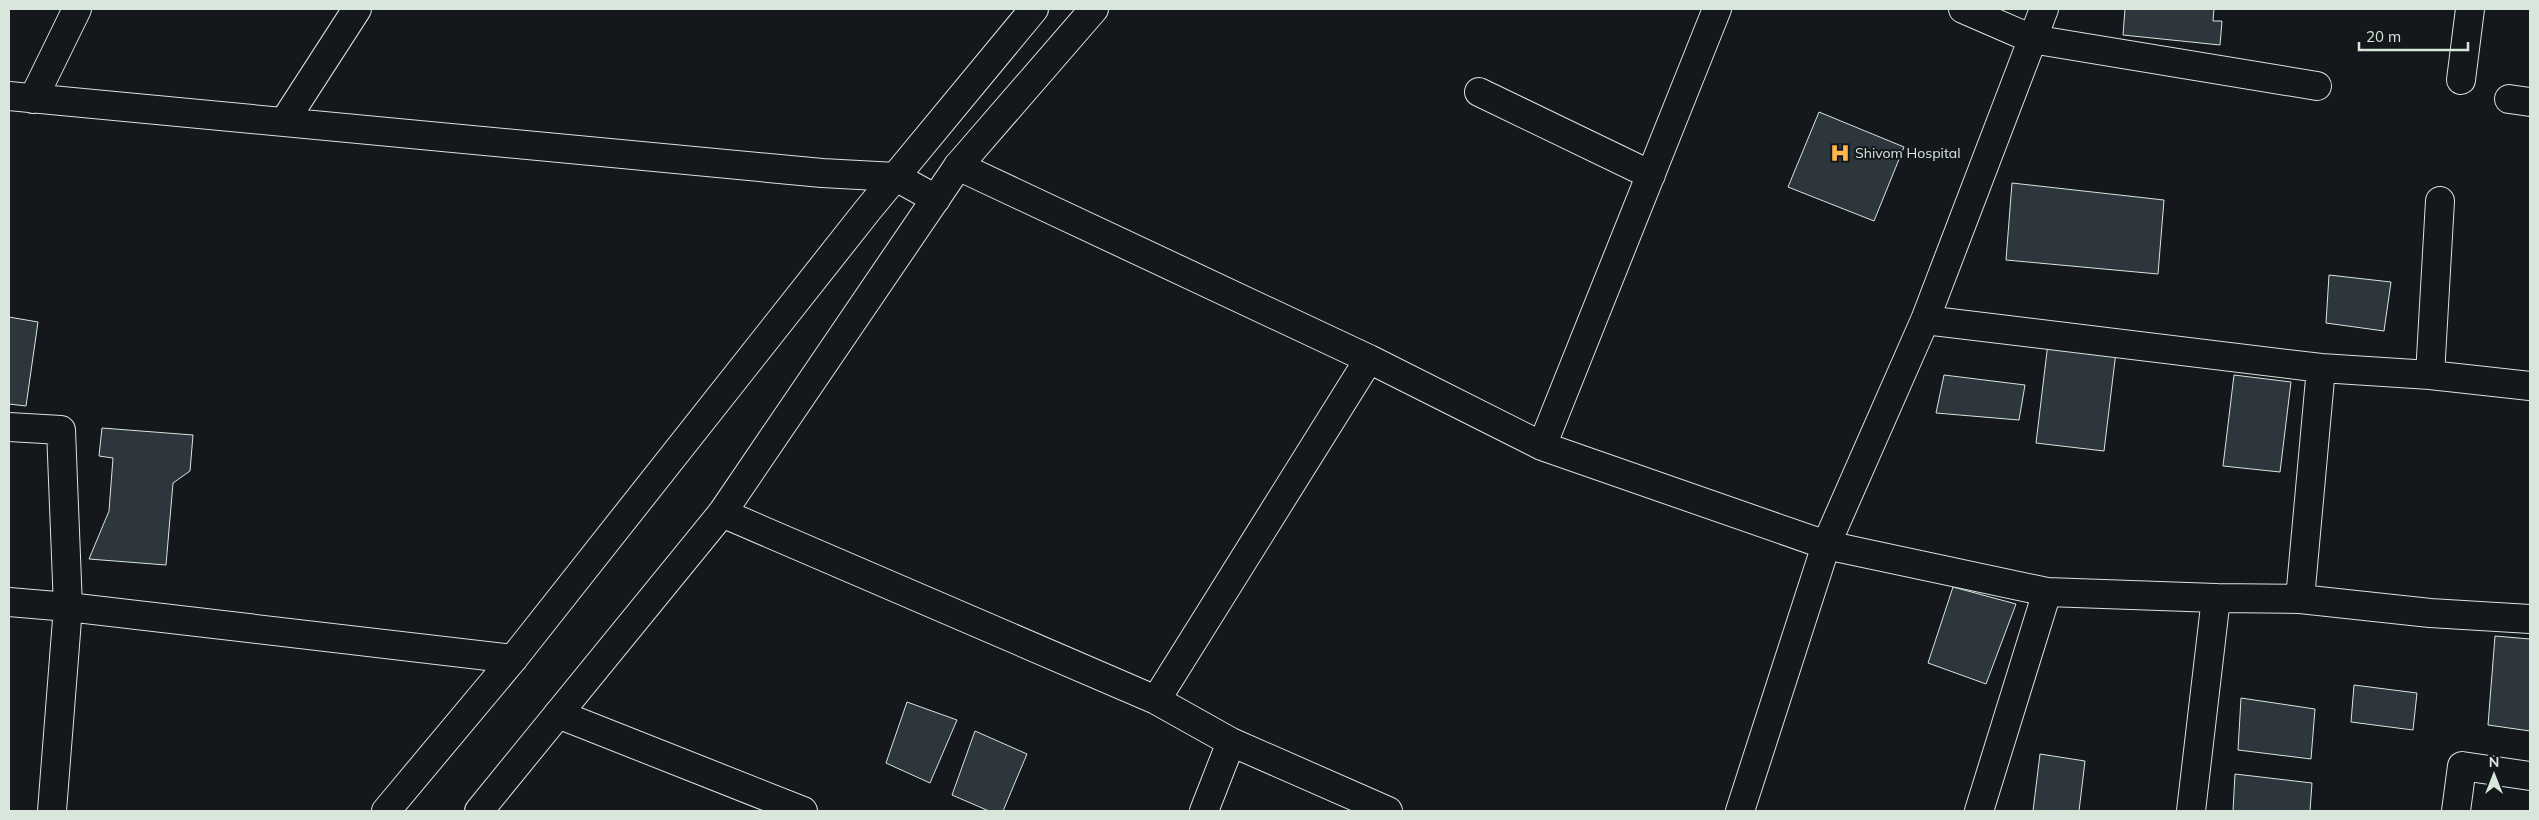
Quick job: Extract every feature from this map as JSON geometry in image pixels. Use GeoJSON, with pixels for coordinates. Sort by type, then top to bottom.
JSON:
{"type":"FeatureCollection","features":[{"type":"Feature","properties":{"kind":"street"},"geometry":{"type":"LineString","coordinates":[[77,9],[21,97],[812,172],[896,178],[936,199]]}},
{"type":"Feature","properties":{"kind":"street"},"geometry":{"type":"LineString","coordinates":[[284,122],[357,9]]}},
{"type":"Feature","properties":{"kind":"street"},"geometry":{"type":"LineString","coordinates":[[386,811],[512,659],[896,178],[1034,9]]}},
{"type":"Feature","properties":{"kind":"street"},"geometry":{"type":"LineString","coordinates":[[479,811],[722,513],[958,166],[1094,9]]}},
{"type":"Feature","properties":{"kind":"street"},"geometry":{"type":"LineString","coordinates":[[1542,446],[1717,9]]}},
{"type":"Feature","properties":{"kind":"street"},"geometry":{"type":"LineString","coordinates":[[1963,9],[2032,40],[2317,86]]}},
{"type":"Feature","properties":{"kind":"street"},"geometry":{"type":"LineString","coordinates":[[1740,811],[1826,546],[1925,320],[2044,9]]}},
{"type":"Feature","properties":{"kind":"street"},"geometry":{"type":"LineString","coordinates":[[2461,80],[2470,9]]}},
{"type":"Feature","properties":{"kind":"street"},"geometry":{"type":"LineString","coordinates":[[1479,92],[1651,175]]}},
{"type":"Feature","properties":{"kind":"street"},"geometry":{"type":"LineString","coordinates":[[958,166],[1368,359],[1542,446],[1826,546],[2047,592],[2300,599],[2430,613],[2530,618]]}},
{"type":"Feature","properties":{"kind":"street"},"geometry":{"type":"LineString","coordinates":[[2430,375],[2440,201]]}},
{"type":"Feature","properties":{"kind":"street"},"geometry":{"type":"LineString","coordinates":[[1925,320],[2321,368],[2430,375],[2530,386]]}},
{"type":"Feature","properties":{"kind":"street"},"geometry":{"type":"LineString","coordinates":[[1156,700],[1368,359]]}},
{"type":"Feature","properties":{"kind":"street"},"geometry":{"type":"LineString","coordinates":[[2300,599],[2321,368]]}},
{"type":"Feature","properties":{"kind":"street"},"geometry":{"type":"LineString","coordinates":[[9,427],[61,430],[68,606],[52,811]]}},
{"type":"Feature","properties":{"kind":"street"},"geometry":{"type":"LineString","coordinates":[[722,513],[1156,700],[1231,742],[1388,811]]}},
{"type":"Feature","properties":{"kind":"street"},"geometry":{"type":"LineString","coordinates":[[1978,811],[2047,592]]}},
{"type":"Feature","properties":{"kind":"street"},"geometry":{"type":"LineString","coordinates":[[2191,811],[2216,598]]}},
{"type":"Feature","properties":{"kind":"street"},"geometry":{"type":"LineString","coordinates":[[9,602],[68,606],[512,659]]}},
{"type":"Feature","properties":{"kind":"street"},"geometry":{"type":"LineString","coordinates":[[558,714],[803,811]]}},
{"type":"Feature","properties":{"kind":"street"},"geometry":{"type":"LineString","coordinates":[[1204,811],[1231,742]]}},
{"type":"Feature","properties":{"kind":"street"},"geometry":{"type":"LineString","coordinates":[[2456,811],[2462,766],[2530,776]]}},
{"type":"Feature","properties":{"kind":"building"},"geometry":{"type":"Polygon","coordinates":[[[2125,9],[2214,9],[2213,21],[2222,21],[2220,45],[2123,35],[2125,9]]]}},
{"type":"Feature","properties":{"kind":"building"},"geometry":{"type":"Polygon","coordinates":[[[1819,112],[1904,147],[1874,221],[1788,187],[1819,112]]]}},
{"type":"Feature","properties":{"kind":"building"},"geometry":{"type":"Polygon","coordinates":[[[2012,183],[2164,200],[2158,274],[2006,260],[2012,183]]]}},
{"type":"Feature","properties":{"kind":"building"},"geometry":{"type":"Polygon","coordinates":[[[2329,275],[2391,282],[2384,331],[2326,323],[2329,275]]]}},
{"type":"Feature","properties":{"kind":"building"},"geometry":{"type":"Polygon","coordinates":[[[9,317],[38,322],[26,406],[9,404],[9,317]]]}},
{"type":"Feature","properties":{"kind":"building"},"geometry":{"type":"Polygon","coordinates":[[[2048,343],[2116,352],[2104,451],[2036,443],[2048,343]]]}},
{"type":"Feature","properties":{"kind":"building"},"geometry":{"type":"Polygon","coordinates":[[[1944,375],[2025,385],[2019,420],[1936,413],[1944,375]]]}},
{"type":"Feature","properties":{"kind":"building"},"geometry":{"type":"Polygon","coordinates":[[[2234,375],[2291,382],[2280,472],[2223,466],[2234,375]]]}},
{"type":"Feature","properties":{"kind":"building"},"geometry":{"type":"Polygon","coordinates":[[[102,428],[193,435],[190,471],[173,483],[166,565],[89,559],[109,511],[113,458],[99,456],[102,428]]]}},
{"type":"Feature","properties":{"kind":"building"},"geometry":{"type":"Polygon","coordinates":[[[1953,587],[2016,604],[1986,684],[1928,663],[1953,587]]]}},
{"type":"Feature","properties":{"kind":"building"},"geometry":{"type":"Polygon","coordinates":[[[2495,636],[2530,639],[2530,731],[2488,725],[2495,636]]]}},
{"type":"Feature","properties":{"kind":"building"},"geometry":{"type":"Polygon","coordinates":[[[2354,685],[2417,693],[2413,730],[2351,722],[2354,685]]]}},
{"type":"Feature","properties":{"kind":"building"},"geometry":{"type":"Polygon","coordinates":[[[2241,698],[2315,709],[2311,759],[2238,750],[2241,698]]]}},
{"type":"Feature","properties":{"kind":"building"},"geometry":{"type":"Polygon","coordinates":[[[907,702],[957,720],[930,783],[886,763],[907,702]]]}},
{"type":"Feature","properties":{"kind":"building"},"geometry":{"type":"Polygon","coordinates":[[[975,731],[1027,754],[1003,811],[989,811],[952,795],[975,731]]]}},
{"type":"Feature","properties":{"kind":"building"},"geometry":{"type":"Polygon","coordinates":[[[2040,754],[2085,761],[2079,811],[2033,811],[2040,754]]]}},
{"type":"Feature","properties":{"kind":"building"},"geometry":{"type":"Polygon","coordinates":[[[2235,774],[2312,783],[2310,811],[2233,811],[2235,774]]]}},
{"type":"Feature","properties":{"kind":"place","name":"Shivom Hospital"},"geometry":{"type":"Point","coordinates":[1840,153]}}]}
